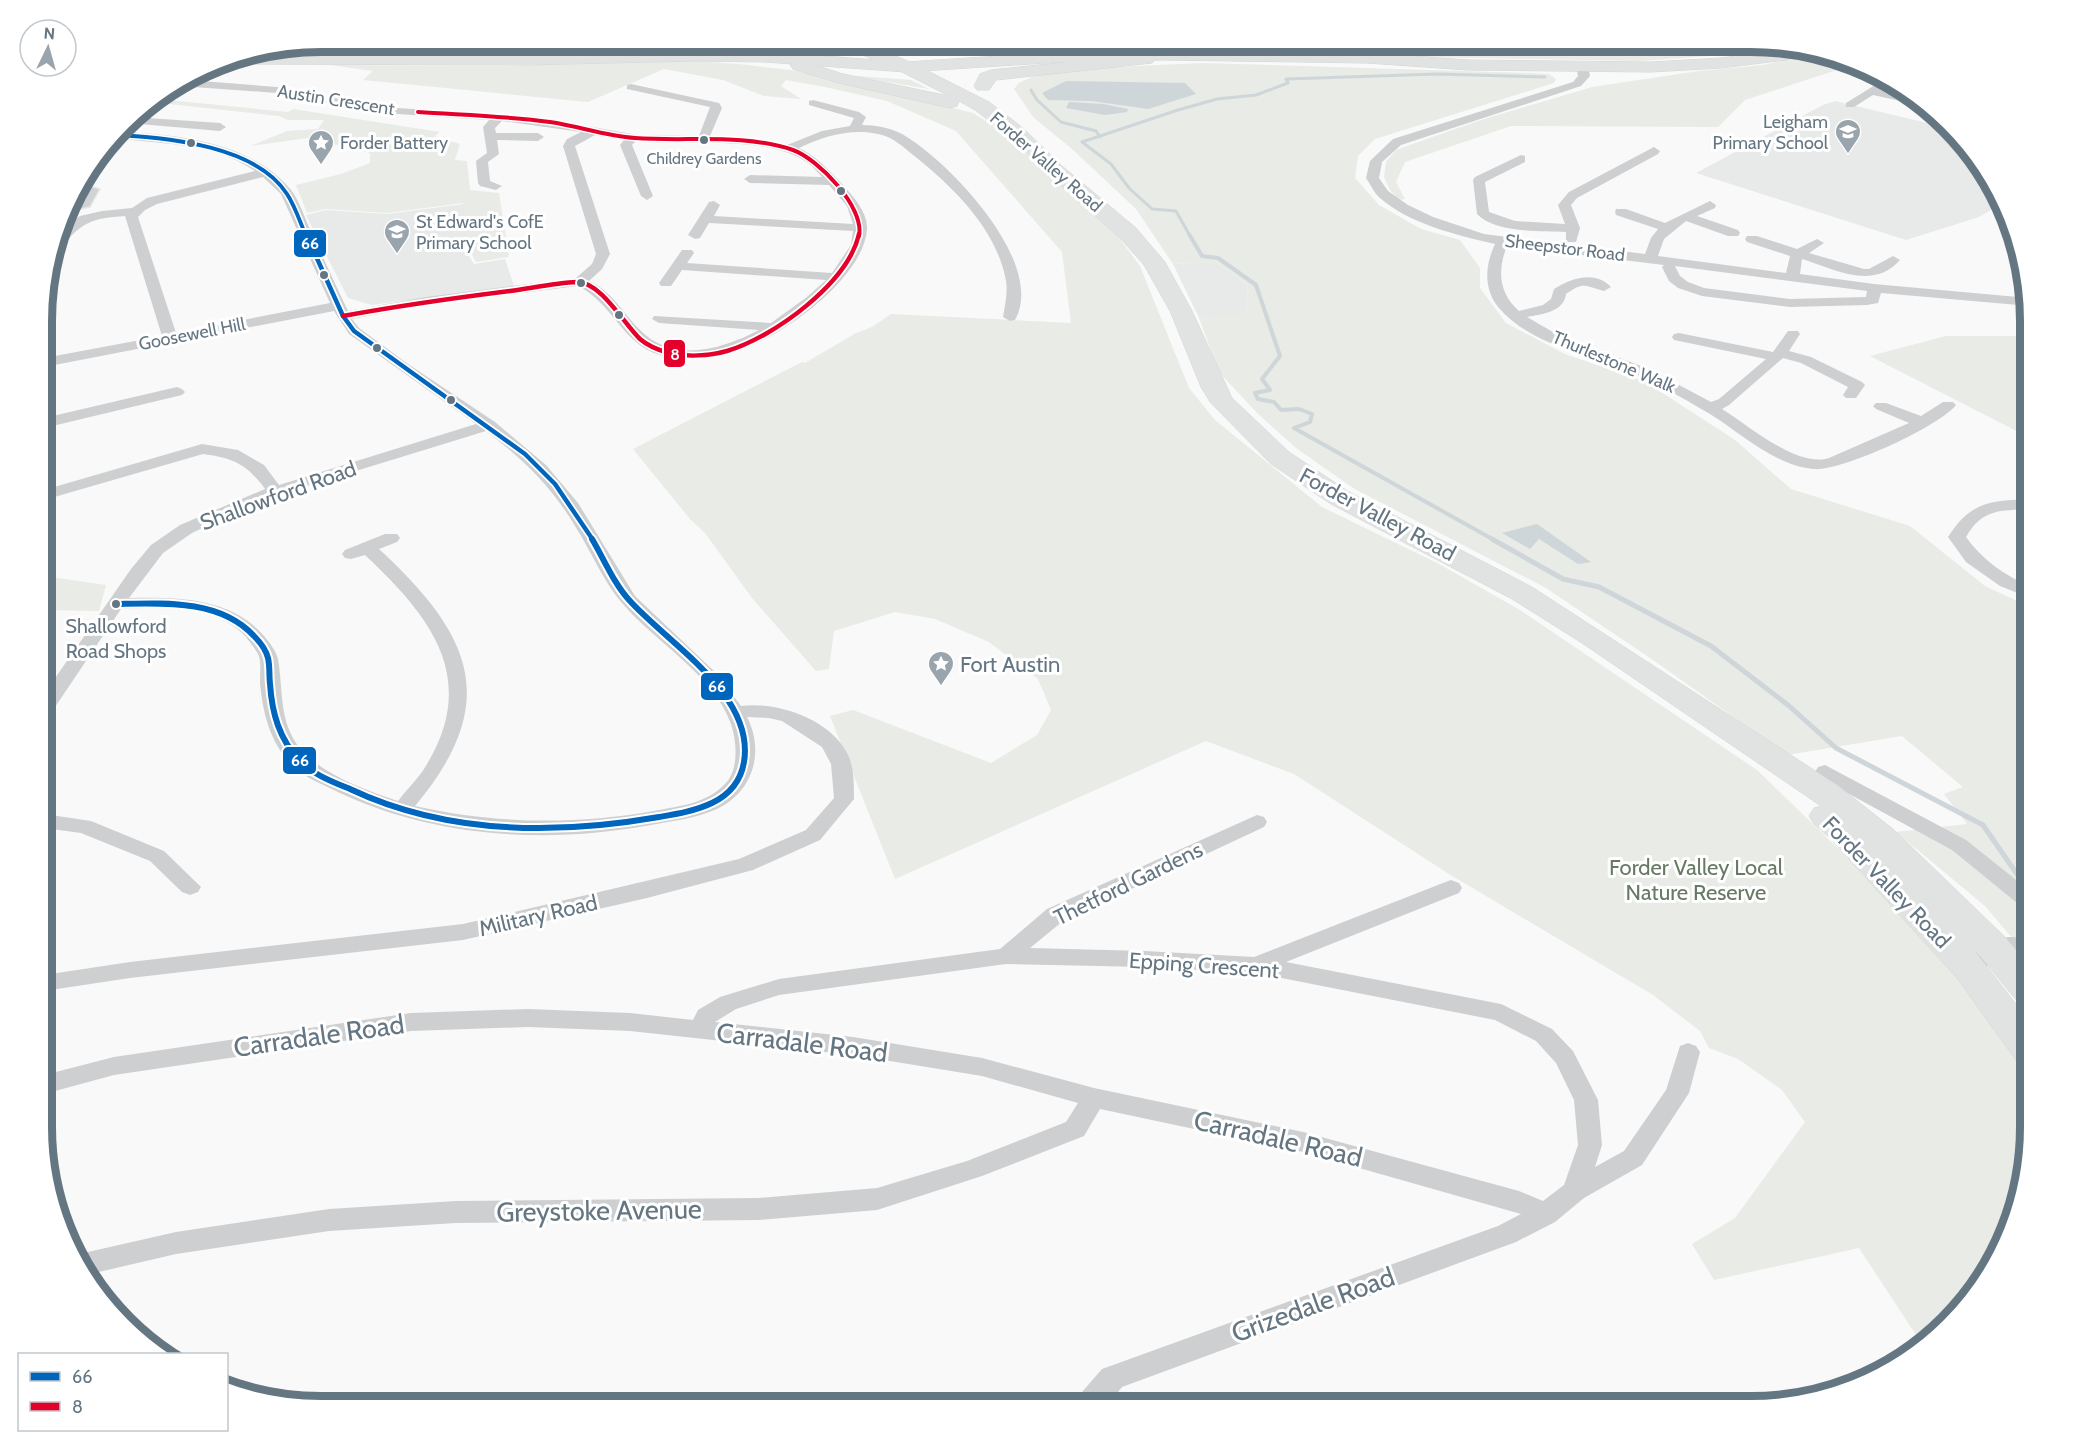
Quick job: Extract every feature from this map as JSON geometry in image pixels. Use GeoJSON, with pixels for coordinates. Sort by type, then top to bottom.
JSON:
{"type":"FeatureCollection","features":[{"type":"Feature","properties":{"kind":"main road"},"geometry":{"type":"LineString","coordinates":[[796,62],[848,60],[876,52]]}},
{"type":"Feature","properties":{"kind":"main road","name":"Forder Valley Road"},"geometry":{"type":"LineString","coordinates":[[882,52],[911,69],[984,100],[1013,109],[1154,262],[1180,311],[1212,387],[1222,402],[1280,458],[1340,498],[1522,593],[1728,728],[1982,958],[2020,984]]}},
{"type":"Feature","properties":{"kind":"main road"},"geometry":{"type":"LineString","coordinates":[[884,52],[947,69],[1062,57],[1164,55],[1367,58],[1417,62]]}},
{"type":"Feature","properties":{"kind":"main road"},"geometry":{"type":"LineString","coordinates":[[1758,58],[1772,53]]}},
{"type":"Feature","properties":{"kind":"main road"},"geometry":{"type":"LineString","coordinates":[[911,69],[1146,59],[1672,66],[1780,54]]}},
{"type":"Feature","properties":{"kind":"main road","name":"Forder Valley Road"},"geometry":{"type":"LineString","coordinates":[[268,58],[526,60],[655,56],[736,57],[911,69]]}},
{"type":"Feature","properties":{"kind":"main road","name":"Forder Valley Road"},"geometry":{"type":"LineString","coordinates":[[736,57],[774,62],[796,62],[848,70],[911,69]]}},
{"type":"Feature","properties":{"kind":"main road"},"geometry":{"type":"LineString","coordinates":[[984,100],[986,78],[999,74],[1146,59]]}},
{"type":"Feature","properties":{"kind":"main road"},"geometry":{"type":"LineString","coordinates":[[796,62],[838,78],[984,100]]}},
{"type":"Feature","properties":{"kind":"main road"},"geometry":{"type":"LineString","coordinates":[[947,69],[952,83],[979,100],[984,100]]}},
{"type":"Feature","properties":{"kind":"main road","name":"Forder Valley Road"},"geometry":{"type":"LineString","coordinates":[[1982,958],[2020,1031]]}},
{"type":"Feature","properties":{"kind":"street","name":"Sheepstor Road"},"geometry":{"type":"LineString","coordinates":[[1582,66],[1584,76],[1577,84],[1397,142],[1381,154],[1372,167],[1372,178],[1386,196],[1408,211],[1439,225],[1502,242],[1651,258],[1874,288],[2020,301]]}},
{"type":"Feature","properties":{"kind":"street","name":"Austin Crescent"},"geometry":{"type":"LineString","coordinates":[[195,84],[272,90],[389,110],[499,117],[568,125],[632,138],[703,140],[760,144],[789,149],[809,158],[854,206],[861,228]]}},
{"type":"Feature","properties":{"kind":"street"},"geometry":{"type":"LineString","coordinates":[[1850,105],[1880,85]]}},
{"type":"Feature","properties":{"kind":"street"},"geometry":{"type":"LineString","coordinates":[[631,87],[715,105],[716,108],[703,140]]}},
{"type":"Feature","properties":{"kind":"street"},"geometry":{"type":"LineString","coordinates":[[1871,91],[1901,98]]}},
{"type":"Feature","properties":{"kind":"street"},"geometry":{"type":"LineString","coordinates":[[813,103],[860,117],[854,130]]}},
{"type":"Feature","properties":{"kind":"street"},"geometry":{"type":"LineString","coordinates":[[496,186],[484,183],[482,161],[495,150],[489,128],[499,117]]}},
{"type":"Feature","properties":{"kind":"street"},"geometry":{"type":"LineString","coordinates":[[142,121],[220,127]]}},
{"type":"Feature","properties":{"kind":"street"},"geometry":{"type":"LineString","coordinates":[[789,149],[824,134],[854,130],[880,131],[896,135],[936,166],[966,197],[1001,245],[1014,283],[1010,317]]}},
{"type":"Feature","properties":{"kind":"street"},"geometry":{"type":"LineString","coordinates":[[580,282],[595,269],[603,254],[569,146],[571,142],[593,131]]}},
{"type":"Feature","properties":{"kind":"street"},"geometry":{"type":"LineString","coordinates":[[116,604],[176,605],[220,611],[235,620],[253,633],[268,655],[271,696],[279,735],[301,763],[352,792],[402,809],[437,817],[511,828],[553,828],[652,819],[692,811],[724,797],[739,781],[746,764],[745,737],[735,713],[709,675],[628,599],[556,486],[530,457],[489,425],[354,331],[341,311],[287,193],[266,172],[220,149],[168,139],[127,136]]}},
{"type":"Feature","properties":{"kind":"street"},"geometry":{"type":"LineString","coordinates":[[491,136],[538,137]]}},
{"type":"Feature","properties":{"kind":"street"},"geometry":{"type":"LineString","coordinates":[[632,138],[627,148],[647,196]]}},
{"type":"Feature","properties":{"kind":"street"},"geometry":{"type":"LineString","coordinates":[[1569,248],[1573,228],[1564,206],[1573,195],[1654,151]]}},
{"type":"Feature","properties":{"kind":"street"},"geometry":{"type":"LineString","coordinates":[[1521,159],[1479,180],[1483,214],[1494,221],[1510,225],[1573,228]]}},
{"type":"Feature","properties":{"kind":"street"},"geometry":{"type":"LineString","coordinates":[[69,228],[78,222],[108,214],[134,212],[152,201],[266,172]]}},
{"type":"Feature","properties":{"kind":"street"},"geometry":{"type":"LineString","coordinates":[[750,178],[831,181]]}},
{"type":"Feature","properties":{"kind":"street"},"geometry":{"type":"LineString","coordinates":[[694,235],[714,205]]}},
{"type":"Feature","properties":{"kind":"street"},"geometry":{"type":"LineString","coordinates":[[1651,258],[1656,237],[1667,228],[1710,205]]}},
{"type":"Feature","properties":{"kind":"street"},"geometry":{"type":"LineString","coordinates":[[134,212],[131,217],[170,338]]}},
{"type":"Feature","properties":{"kind":"street"},"geometry":{"type":"LineString","coordinates":[[1621,212],[1667,228]]}},
{"type":"Feature","properties":{"kind":"street"},"geometry":{"type":"LineString","coordinates":[[1686,217],[1733,233]]}},
{"type":"Feature","properties":{"kind":"street"},"geometry":{"type":"LineString","coordinates":[[341,311],[513,291],[564,282],[580,282],[595,289],[641,341],[660,351],[697,355],[731,349],[774,327],[814,298],[837,277],[855,251],[861,228],[705,219]]}},
{"type":"Feature","properties":{"kind":"street"},"geometry":{"type":"LineString","coordinates":[[1752,239],[1863,273],[1872,273],[1893,260]]}},
{"type":"Feature","properties":{"kind":"street","name":"Thurlestone Walk"},"geometry":{"type":"LineString","coordinates":[[1502,242],[1494,267],[1495,286],[1503,304],[1516,316],[1554,338],[1643,371],[1711,408],[1790,457],[1811,464],[1832,462],[1874,448],[1924,423],[1948,405]]}},
{"type":"Feature","properties":{"kind":"street"},"geometry":{"type":"LineString","coordinates":[[1793,277],[1794,261],[1798,254],[1817,243]]}},
{"type":"Feature","properties":{"kind":"street"},"geometry":{"type":"LineString","coordinates":[[666,283],[687,253]]}},
{"type":"Feature","properties":{"kind":"street"},"geometry":{"type":"LineString","coordinates":[[678,266],[837,277]]}},
{"type":"Feature","properties":{"kind":"street"},"geometry":{"type":"LineString","coordinates":[[1669,267],[1674,278],[1683,285],[1702,292],[1790,303],[1873,300],[1874,288]]}},
{"type":"Feature","properties":{"kind":"street","name":"Thurlestone Walk"},"geometry":{"type":"LineString","coordinates":[[1516,316],[1548,308],[1558,301],[1559,292],[1577,281],[1592,279],[1604,287]]}},
{"type":"Feature","properties":{"kind":"street","name":"Goosewell Hill"},"geometry":{"type":"LineString","coordinates":[[52,361],[170,338],[341,311]]}},
{"type":"Feature","properties":{"kind":"street"},"geometry":{"type":"LineString","coordinates":[[659,319],[774,327]]}},
{"type":"Feature","properties":{"kind":"street"},"geometry":{"type":"LineString","coordinates":[[1711,408],[1724,402],[1779,355],[1793,334]]}},
{"type":"Feature","properties":{"kind":"street"},"geometry":{"type":"LineString","coordinates":[[1679,337],[1806,360],[1857,385],[1851,395]]}},
{"type":"Feature","properties":{"kind":"street"},"geometry":{"type":"LineString","coordinates":[[52,421],[177,391]]}},
{"type":"Feature","properties":{"kind":"street"},"geometry":{"type":"LineString","coordinates":[[1881,406],[1924,423]]}},
{"type":"Feature","properties":{"kind":"street","name":"Shallowford Road"},"geometry":{"type":"LineString","coordinates":[[52,697],[137,573],[158,549],[186,529],[275,491],[489,425]]}},
{"type":"Feature","properties":{"kind":"street"},"geometry":{"type":"LineString","coordinates":[[52,493],[202,449],[232,453],[258,468],[275,491]]}},
{"type":"Feature","properties":{"kind":"street"},"geometry":{"type":"LineString","coordinates":[[2020,504],[1997,504],[1981,509],[1964,524],[1958,537],[1972,558],[2006,582],[2020,588]]}},
{"type":"Feature","properties":{"kind":"street"},"geometry":{"type":"LineString","coordinates":[[391,538],[359,551],[404,582],[441,626],[452,647],[458,676],[459,704],[445,747],[433,771],[402,809]]}},
{"type":"Feature","properties":{"kind":"street","name":"Military Road"},"geometry":{"type":"LineString","coordinates":[[52,982],[130,970],[463,932],[745,865],[813,835],[844,799],[844,774],[832,746],[805,725],[775,711],[756,709],[735,713]]}},
{"type":"Feature","properties":{"kind":"street"},"geometry":{"type":"LineString","coordinates":[[1825,772],[1959,844],[2020,894]]}},
{"type":"Feature","properties":{"kind":"street"},"geometry":{"type":"LineString","coordinates":[[52,822],[84,826],[157,856],[190,887]]}},
{"type":"Feature","properties":{"kind":"street","name":"Thetford Gardens"},"geometry":{"type":"LineString","coordinates":[[1006,957],[1054,915],[1257,822]]}},
{"type":"Feature","properties":{"kind":"street"},"geometry":{"type":"LineString","coordinates":[[1256,965],[1451,888]]}},
{"type":"Feature","properties":{"kind":"street"},"geometry":{"type":"LineString","coordinates":[[1982,958],[2006,944],[2020,945]]}},
{"type":"Feature","properties":{"kind":"street"},"geometry":{"type":"LineString","coordinates":[[1300,947],[1300,961],[1306,975]]}},
{"type":"Feature","properties":{"kind":"street","name":"Epping Crescent"},"geometry":{"type":"LineString","coordinates":[[700,1031],[706,1016],[728,1003],[779,987],[1006,957],[1145,959],[1256,965],[1439,999],[1501,1013],[1544,1035],[1565,1057],[1586,1100],[1590,1146],[1575,1191]]}},
{"type":"Feature","properties":{"kind":"street","name":"Carradale Road"},"geometry":{"type":"LineString","coordinates":[[52,1083],[114,1066],[411,1022],[528,1018],[592,1019],[853,1046],[982,1066],[1094,1098],[1303,1142],[1519,1202],[1546,1214]]}},
{"type":"Feature","properties":{"kind":"street"},"geometry":{"type":"LineString","coordinates":[[1546,1214],[1575,1191],[1633,1158],[1677,1093],[1688,1052]]}},
{"type":"Feature","properties":{"kind":"street","name":"Greystoke Avenue"},"geometry":{"type":"LineString","coordinates":[[89,1263],[176,1243],[329,1220],[456,1212],[758,1209],[877,1199],[973,1169],[1075,1129],[1094,1098]]}},
{"type":"Feature","properties":{"kind":"street"},"geometry":{"type":"LineString","coordinates":[[1590,1146],[1600,1155],[1611,1159],[1633,1158]]}},
{"type":"Feature","properties":{"kind":"street","name":"Grizedale Road"},"geometry":{"type":"LineString","coordinates":[[1096,1396],[1112,1378],[1507,1234],[1546,1214]]}},
{"type":"Feature","properties":{"kind":"shaded area"},"geometry":{"type":"Polygon","coordinates":[[[1066,81],[1185,83],[1196,94],[1148,109],[1092,101],[1048,100],[1042,93],[1066,81]]]}},
{"type":"Feature","properties":{"kind":"shaded area","name":"Leigham Primary School"},"geometry":{"type":"Polygon","coordinates":[[[1835,101],[1935,125],[1965,158],[1995,207],[1979,217],[1906,240],[1696,173],[1823,105],[1835,101]]]}},
{"type":"Feature","properties":{"kind":"shaded area"},"geometry":{"type":"Polygon","coordinates":[[[1069,102],[1103,104],[1128,109],[1127,112],[1105,115],[1066,108],[1069,102]]]}},
{"type":"Feature","properties":{"kind":"shaded area","name":"St Edward's CofE Primary School"},"geometry":{"type":"Polygon","coordinates":[[[464,204],[468,231],[465,250],[474,264],[505,259],[514,286],[372,305],[348,298],[306,215],[326,210],[387,214],[464,204]]]}},
{"type":"Feature","properties":{"kind":"shaded area"},"geometry":{"type":"Polygon","coordinates":[[[1216,262],[1248,286],[1246,315],[1199,318],[1173,264],[1216,262]]]}},
{"type":"Feature","properties":{"kind":"shaded area"},"geometry":{"type":"Polygon","coordinates":[[[1537,524],[1591,562],[1578,564],[1539,539],[1530,549],[1502,533],[1537,524]]]}},
{"type":"Feature","properties":{"kind":"green space"},"geometry":{"type":"Polygon","coordinates":[[[555,52],[847,52],[836,60],[555,54],[555,52]]]}},
{"type":"Feature","properties":{"kind":"green space"},"geometry":{"type":"Polygon","coordinates":[[[964,52],[994,52],[989,53],[964,52]]]}},
{"type":"Feature","properties":{"kind":"green space"},"geometry":{"type":"Polygon","coordinates":[[[1323,52],[1756,52],[1639,61],[1319,55],[1323,52]]]}},
{"type":"Feature","properties":{"kind":"green space"},"geometry":{"type":"Polygon","coordinates":[[[1800,57],[1842,68],[1745,100],[1718,127],[1511,126],[1405,162],[1396,182],[1405,199],[1399,200],[1390,190],[1384,177],[1386,162],[1396,150],[1481,120],[1592,87],[1699,71],[1763,65],[1800,57]]]}},
{"type":"Feature","properties":{"kind":"green space","name":"Forder Valley Local Nature Reserve"},"geometry":{"type":"Polygon","coordinates":[[[693,61],[739,64],[799,71],[973,113],[997,128],[1116,234],[1140,266],[1189,388],[1215,420],[1322,507],[1439,564],[1520,610],[1757,770],[1920,928],[2000,1029],[2020,1060],[2020,1145],[2011,1197],[1993,1247],[1975,1277],[1954,1305],[1918,1338],[1859,1248],[1714,1280],[1692,1244],[1735,1218],[1805,1122],[1782,1090],[1738,1059],[1709,1048],[1700,1031],[1653,995],[1449,874],[1294,774],[1206,741],[895,879],[830,716],[853,710],[991,763],[1037,735],[1051,710],[1038,679],[989,642],[935,619],[895,612],[834,631],[829,669],[816,671],[752,598],[705,533],[690,519],[633,449],[802,362],[805,363],[856,333],[872,327],[891,314],[1071,323],[1062,252],[956,131],[887,101],[786,80],[781,86],[801,99],[764,96],[723,80],[664,69],[588,102],[363,80],[373,71],[330,65],[504,66],[693,61]]]}},
{"type":"Feature","properties":{"kind":"green space"},"geometry":{"type":"Polygon","coordinates":[[[1203,63],[1529,73],[1549,74],[1556,79],[1554,83],[1375,139],[1358,156],[1355,178],[1379,205],[1421,229],[1460,240],[1480,268],[1480,288],[1506,323],[1565,354],[1644,381],[1735,440],[1791,489],[1910,526],[1985,586],[2020,602],[2020,947],[1985,906],[1896,832],[1967,824],[1944,794],[1963,787],[1902,736],[1787,755],[1656,662],[1546,588],[1353,488],[1296,448],[1257,413],[1219,372],[1199,318],[1246,314],[1248,286],[1216,262],[1173,264],[1136,209],[1071,148],[1034,118],[1014,89],[1019,83],[1041,73],[1203,63]]]}},
{"type":"Feature","properties":{"kind":"green space"},"geometry":{"type":"Polygon","coordinates":[[[857,77],[911,80],[929,89],[857,77]]]}},
{"type":"Feature","properties":{"kind":"green space"},"geometry":{"type":"Polygon","coordinates":[[[169,100],[288,112],[293,109],[440,132],[435,136],[460,144],[455,160],[467,161],[470,190],[499,193],[509,257],[476,262],[468,248],[463,203],[387,213],[326,209],[307,213],[296,185],[341,174],[370,163],[370,153],[308,138],[250,146],[287,131],[318,129],[324,120],[288,120],[279,116],[164,103],[169,100]]]}},
{"type":"Feature","properties":{"kind":"green space"},"geometry":{"type":"Polygon","coordinates":[[[1946,336],[2020,336],[2020,433],[1870,356],[1946,336]]]}},
{"type":"Feature","properties":{"kind":"green space"},"geometry":{"type":"Polygon","coordinates":[[[52,577],[106,585],[99,611],[52,610],[52,577]]]}},
{"type":"Feature","properties":{"kind":"building"},"geometry":{"type":"Polygon","coordinates":[[[90,186],[100,189],[90,207],[76,210],[90,186]]]}},
{"type":"Feature","properties":{"kind":"waterway"},"geometry":{"type":"LineString","coordinates":[[1099,136],[1217,99],[1256,95],[1288,83],[1286,79],[1438,74],[1545,77]]}},
{"type":"Feature","properties":{"kind":"waterway"},"geometry":{"type":"LineString","coordinates":[[1031,90],[1037,100],[1061,122],[1096,131],[1099,136]]}},
{"type":"Feature","properties":{"kind":"waterway"},"geometry":{"type":"LineString","coordinates":[[1099,136],[1082,142],[1111,164],[1129,188],[1152,209],[1176,211],[1190,236]]}},
{"type":"Feature","properties":{"kind":"waterway"},"geometry":{"type":"LineString","coordinates":[[1189,234],[1202,256],[1218,258],[1256,285],[1280,356],[1262,379],[1270,390],[1255,393],[1258,399],[1274,402],[1281,410],[1299,409],[1312,414],[1310,422],[1294,428],[1494,540]]}},
{"type":"Feature","properties":{"kind":"waterway"},"geometry":{"type":"LineString","coordinates":[[1492,539],[1563,579],[1599,587],[1711,646],[1788,705],[1836,748],[1983,825],[2020,878]]}},
{"type":"Feature","properties":{"kind":"transit line","name":"8"},"geometry":{"type":"LineString","coordinates":[[343,316],[426,301],[580,282],[593,288],[604,297],[642,341],[670,353],[710,354],[733,349],[769,331],[790,317],[830,284],[846,265],[856,247],[860,229],[848,201],[815,162],[793,150],[750,142],[634,138],[530,120],[418,112]]}},
{"type":"Feature","properties":{"kind":"transit line","name":"66"},"geometry":{"type":"LineString","coordinates":[[116,604],[152,603],[192,606],[212,610],[245,626],[267,654],[272,705],[277,724],[285,742],[298,759],[305,766],[332,781],[371,799],[414,813],[458,822],[503,827],[549,828],[639,821],[708,805],[732,790],[742,774],[746,748],[741,723],[728,700],[710,677],[629,600],[569,503],[541,468],[491,427],[354,331],[343,316],[287,193],[253,164],[232,154],[188,142],[127,136]]}},
{"type":"Feature","properties":{"kind":"place","name":"Childrey Gardens"},"geometry":{"type":"Point","coordinates":[704,140]}},
{"type":"Feature","properties":{"kind":"place","name":"Leigham Primary School"},"geometry":{"type":"Point","coordinates":[1848,155]}},
{"type":"Feature","properties":{"kind":"place","name":"Forder Battery"},"geometry":{"type":"Point","coordinates":[321,166]}},
{"type":"Feature","properties":{"kind":"place","name":"St Edward's CofE Primary School"},"geometry":{"type":"Point","coordinates":[397,255]}},
{"type":"Feature","properties":{"kind":"place","name":"Shallowford Road Shops"},"geometry":{"type":"Point","coordinates":[116,604]}},
{"type":"Feature","properties":{"kind":"place","name":"Fort Austin"},"geometry":{"type":"Point","coordinates":[941,687]}}]}
